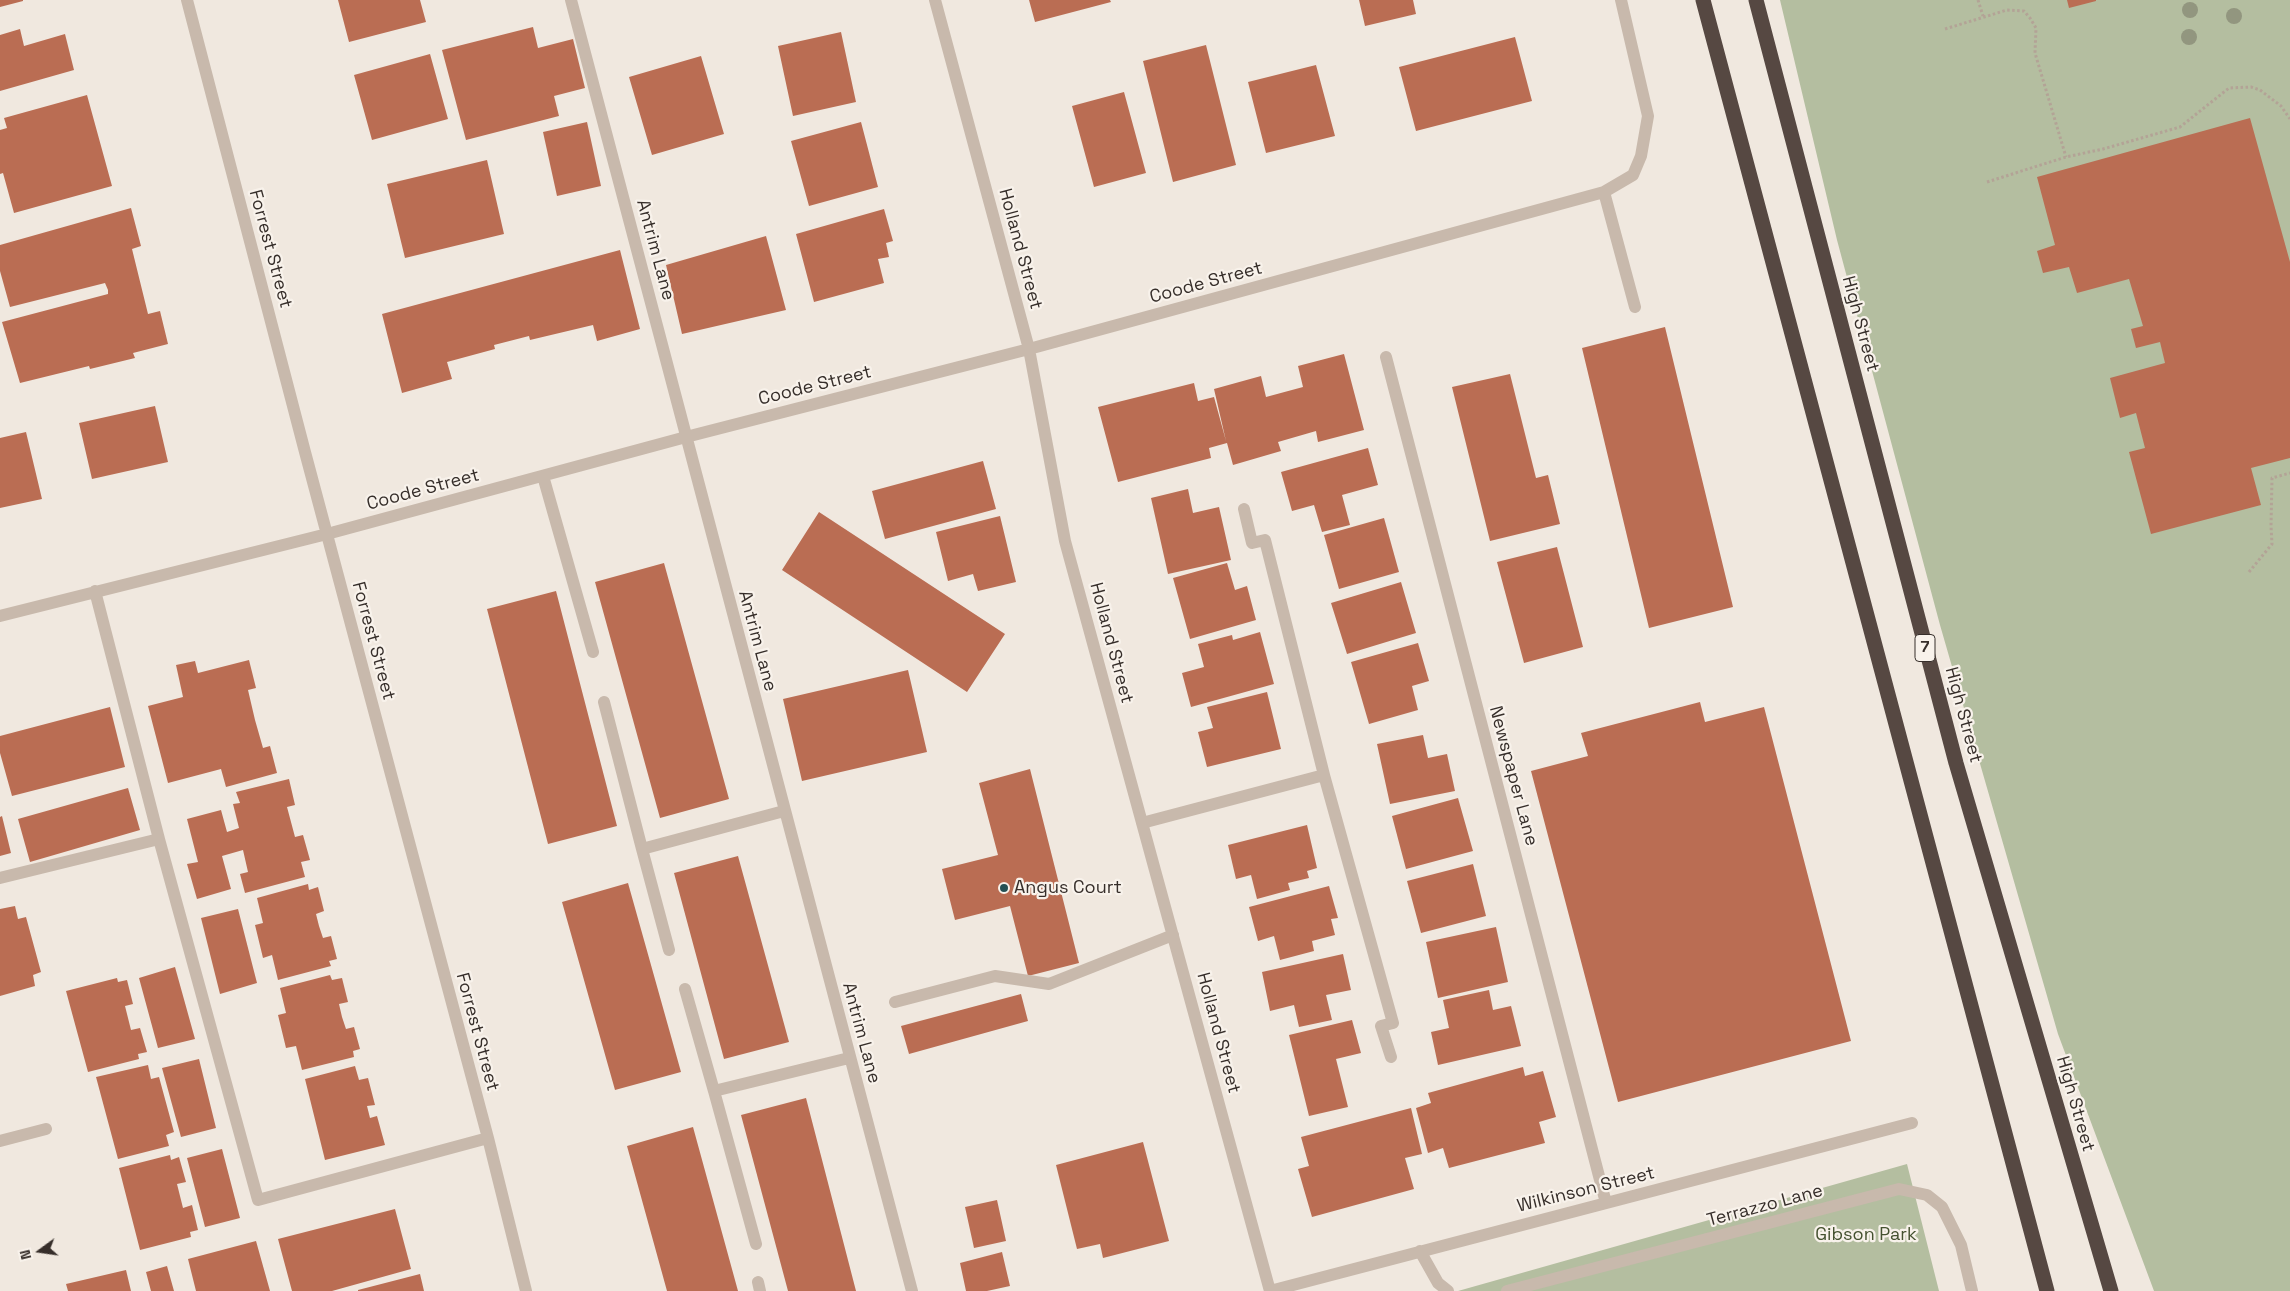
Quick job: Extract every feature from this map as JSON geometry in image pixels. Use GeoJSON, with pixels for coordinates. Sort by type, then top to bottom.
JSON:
{"type":"FeatureCollection","features":[{"type":"Feature","properties":{"kind":"highway"},"geometry":{"type":"LineString","coordinates":[[1703,0],[2047,1291]]}},
{"type":"Feature","properties":{"kind":"highway","name":"High Street"},"geometry":{"type":"LineString","coordinates":[[1756,0],[1956,763],[2111,1291]]}},
{"type":"Feature","properties":{"kind":"street","name":"Forrest Street"},"geometry":{"type":"LineString","coordinates":[[187,0],[326,534],[488,1138],[526,1291]]}},
{"type":"Feature","properties":{"kind":"street","name":"Antrim Lane"},"geometry":{"type":"LineString","coordinates":[[571,0],[912,1291]]}},
{"type":"Feature","properties":{"kind":"street","name":"Holland Street"},"geometry":{"type":"LineString","coordinates":[[935,0],[1029,349],[1065,541],[1270,1291]]}},
{"type":"Feature","properties":{"kind":"street","name":"Coode Street"},"geometry":{"type":"LineString","coordinates":[[0,616],[326,534],[686,437],[1029,349],[1604,192],[1633,175],[1641,156],[1648,116],[1621,0]]}},
{"type":"Feature","properties":{"kind":"street"},"geometry":{"type":"LineString","coordinates":[[1604,192],[1635,307]]}},
{"type":"Feature","properties":{"kind":"street","name":"Newspaper Lane"},"geometry":{"type":"LineString","coordinates":[[1386,357],[1606,1203]]}},
{"type":"Feature","properties":{"kind":"street"},"geometry":{"type":"LineString","coordinates":[[543,476],[593,652]]}},
{"type":"Feature","properties":{"kind":"street"},"geometry":{"type":"LineString","coordinates":[[1244,509],[1252,543],[1264,540],[1324,775],[1393,1024],[1381,1026],[1391,1057]]}},
{"type":"Feature","properties":{"kind":"street"},"geometry":{"type":"LineString","coordinates":[[95,591],[159,838],[258,1200],[488,1138]]}},
{"type":"Feature","properties":{"kind":"street"},"geometry":{"type":"LineString","coordinates":[[604,702],[669,950]]}},
{"type":"Feature","properties":{"kind":"street"},"geometry":{"type":"LineString","coordinates":[[1142,823],[1324,775]]}},
{"type":"Feature","properties":{"kind":"street"},"geometry":{"type":"LineString","coordinates":[[642,848],[784,811]]}},
{"type":"Feature","properties":{"kind":"street"},"geometry":{"type":"LineString","coordinates":[[0,878],[159,838]]}},
{"type":"Feature","properties":{"kind":"street"},"geometry":{"type":"LineString","coordinates":[[895,1002],[995,976],[1049,984],[1173,936]]}},
{"type":"Feature","properties":{"kind":"street"},"geometry":{"type":"LineString","coordinates":[[685,989],[756,1244]]}},
{"type":"Feature","properties":{"kind":"street"},"geometry":{"type":"LineString","coordinates":[[714,1091],[849,1058]]}},
{"type":"Feature","properties":{"kind":"street","name":"Wilkinson Street"},"geometry":{"type":"LineString","coordinates":[[1270,1291],[1912,1123]]}},
{"type":"Feature","properties":{"kind":"street"},"geometry":{"type":"LineString","coordinates":[[0,1141],[46,1129]]}},
{"type":"Feature","properties":{"kind":"street","name":"Terrazzo Lane"},"geometry":{"type":"LineString","coordinates":[[1506,1291],[1899,1189],[1927,1195],[1942,1207],[1961,1245],[1972,1291]]}},
{"type":"Feature","properties":{"kind":"street"},"geometry":{"type":"LineString","coordinates":[[1420,1251],[1438,1284],[1448,1291]]}},
{"type":"Feature","properties":{"kind":"path"},"geometry":{"type":"LineString","coordinates":[[1978,0],[1983,16]]}},
{"type":"Feature","properties":{"kind":"path"},"geometry":{"type":"LineString","coordinates":[[1945,29],[2007,10],[2016,9],[2024,12],[2030,18],[2036,28],[2035,53],[2066,157]]}},
{"type":"Feature","properties":{"kind":"path"},"geometry":{"type":"LineString","coordinates":[[1987,182],[2066,157],[2102,150],[2180,127],[2229,88],[2251,86],[2271,97],[2290,119]]}},
{"type":"Feature","properties":{"kind":"path"},"geometry":{"type":"LineString","coordinates":[[2249,572],[2272,544],[2272,478],[2290,473]]}},
{"type":"Feature","properties":{"kind":"green space"},"geometry":{"type":"Polygon","coordinates":[[[1780,0],[2290,0],[2290,1291],[2154,1291],[2058,1034],[1940,625],[1837,240],[1780,0]]]}},
{"type":"Feature","properties":{"kind":"green space","name":"Gibson Park"},"geometry":{"type":"Polygon","coordinates":[[[1907,1164],[1939,1291],[1458,1291],[1907,1164]]]}},
{"type":"Feature","properties":{"kind":"building"},"geometry":{"type":"Polygon","coordinates":[[[0,0],[23,0],[23,1],[0,7],[0,0]]]}},
{"type":"Feature","properties":{"kind":"building"},"geometry":{"type":"Polygon","coordinates":[[[338,0],[420,0],[426,22],[349,42],[338,0]]]}},
{"type":"Feature","properties":{"kind":"building"},"geometry":{"type":"Polygon","coordinates":[[[1029,0],[1110,0],[1111,2],[1035,22],[1029,0]]]}},
{"type":"Feature","properties":{"kind":"building"},"geometry":{"type":"Polygon","coordinates":[[[1359,0],[1413,0],[1416,14],[1365,26],[1359,0]]]}},
{"type":"Feature","properties":{"kind":"building"},"geometry":{"type":"Polygon","coordinates":[[[2067,0],[2096,0],[2096,1],[2069,8],[2067,0]]]}},
{"type":"Feature","properties":{"kind":"building"},"geometry":{"type":"Polygon","coordinates":[[[533,27],[538,48],[573,39],[585,88],[554,96],[559,116],[466,140],[442,50],[533,27]]]}},
{"type":"Feature","properties":{"kind":"building"},"geometry":{"type":"Polygon","coordinates":[[[20,29],[24,46],[65,34],[74,70],[0,91],[0,35],[20,29]]]}},
{"type":"Feature","properties":{"kind":"building"},"geometry":{"type":"Polygon","coordinates":[[[841,32],[856,102],[793,116],[778,46],[841,32]]]}},
{"type":"Feature","properties":{"kind":"building"},"geometry":{"type":"Polygon","coordinates":[[[1515,37],[1532,101],[1416,131],[1399,67],[1515,37]]]}},
{"type":"Feature","properties":{"kind":"building"},"geometry":{"type":"Polygon","coordinates":[[[1206,45],[1236,165],[1173,182],[1143,61],[1206,45]]]}},
{"type":"Feature","properties":{"kind":"building"},"geometry":{"type":"Polygon","coordinates":[[[430,54],[448,119],[372,140],[354,75],[430,54]]]}},
{"type":"Feature","properties":{"kind":"building"},"geometry":{"type":"Polygon","coordinates":[[[701,56],[724,134],[652,155],[629,77],[701,56]]]}},
{"type":"Feature","properties":{"kind":"building"},"geometry":{"type":"Polygon","coordinates":[[[1316,65],[1335,136],[1266,153],[1248,82],[1316,65]]]}},
{"type":"Feature","properties":{"kind":"building"},"geometry":{"type":"Polygon","coordinates":[[[1124,92],[1146,173],[1094,187],[1072,106],[1124,92]]]}},
{"type":"Feature","properties":{"kind":"building"},"geometry":{"type":"Polygon","coordinates":[[[87,95],[112,186],[14,213],[3,173],[0,174],[0,130],[7,128],[4,118],[87,95]]]}},
{"type":"Feature","properties":{"kind":"building"},"geometry":{"type":"Polygon","coordinates":[[[2250,118],[2290,262],[2290,458],[2251,468],[2261,505],[2151,534],[2129,452],[2145,448],[2136,413],[2120,418],[2110,378],[2165,363],[2160,342],[2136,348],[2131,329],[2143,326],[2129,279],[2077,293],[2069,267],[2043,273],[2037,251],[2055,245],[2037,177],[2250,118]]]}},
{"type":"Feature","properties":{"kind":"building"},"geometry":{"type":"Polygon","coordinates":[[[587,122],[601,186],[557,196],[543,132],[587,122]]]}},
{"type":"Feature","properties":{"kind":"building"},"geometry":{"type":"Polygon","coordinates":[[[861,122],[878,187],[809,206],[791,141],[861,122]]]}},
{"type":"Feature","properties":{"kind":"building"},"geometry":{"type":"Polygon","coordinates":[[[487,160],[504,234],[405,258],[387,184],[487,160]]]}},
{"type":"Feature","properties":{"kind":"building"},"geometry":{"type":"Polygon","coordinates":[[[131,208],[141,246],[132,249],[148,314],[160,311],[168,344],[133,353],[135,358],[90,369],[89,366],[20,383],[2,322],[108,294],[108,290],[105,283],[10,307],[0,271],[0,245],[131,208]]]}},
{"type":"Feature","properties":{"kind":"building"},"geometry":{"type":"Polygon","coordinates":[[[884,209],[893,241],[886,243],[889,257],[878,259],[884,283],[814,302],[796,234],[884,209]]]}},
{"type":"Feature","properties":{"kind":"building"},"geometry":{"type":"Polygon","coordinates":[[[766,236],[786,310],[682,334],[666,265],[766,236]]]}},
{"type":"Feature","properties":{"kind":"building"},"geometry":{"type":"Polygon","coordinates":[[[620,250],[640,329],[597,341],[593,325],[530,340],[529,336],[494,345],[495,349],[447,362],[452,379],[402,393],[382,314],[620,250]]]}},
{"type":"Feature","properties":{"kind":"building"},"geometry":{"type":"Polygon","coordinates":[[[1665,327],[1733,607],[1649,628],[1582,348],[1665,327]]]}},
{"type":"Feature","properties":{"kind":"building"},"geometry":{"type":"Polygon","coordinates":[[[1344,354],[1364,430],[1318,442],[1316,431],[1278,442],[1281,451],[1233,465],[1227,443],[1209,448],[1211,458],[1118,482],[1098,407],[1194,383],[1198,401],[1214,397],[1226,441],[1214,389],[1261,376],[1266,397],[1303,387],[1298,366],[1344,354]]]}},
{"type":"Feature","properties":{"kind":"building"},"geometry":{"type":"Polygon","coordinates":[[[1510,374],[1536,478],[1548,475],[1560,524],[1490,541],[1452,387],[1510,374]]]}},
{"type":"Feature","properties":{"kind":"building"},"geometry":{"type":"Polygon","coordinates":[[[155,406],[168,462],[92,479],[79,423],[155,406]]]}},
{"type":"Feature","properties":{"kind":"building"},"geometry":{"type":"Polygon","coordinates":[[[26,432],[42,499],[0,508],[0,438],[26,432]]]}},
{"type":"Feature","properties":{"kind":"building"},"geometry":{"type":"Polygon","coordinates":[[[1368,448],[1378,485],[1342,495],[1350,525],[1322,532],[1314,505],[1292,511],[1281,472],[1368,448]]]}},
{"type":"Feature","properties":{"kind":"building"},"geometry":{"type":"Polygon","coordinates":[[[983,461],[996,509],[885,539],[872,491],[983,461]]]}},
{"type":"Feature","properties":{"kind":"building"},"geometry":{"type":"Polygon","coordinates":[[[1188,489],[1193,513],[1219,507],[1231,560],[1168,574],[1151,498],[1188,489]]]}},
{"type":"Feature","properties":{"kind":"building"},"geometry":{"type":"Polygon","coordinates":[[[819,512],[1005,634],[967,692],[782,570],[819,512]]]}},
{"type":"Feature","properties":{"kind":"building"},"geometry":{"type":"Polygon","coordinates":[[[1000,516],[1016,582],[978,591],[973,574],[948,581],[936,532],[1000,516]]]}},
{"type":"Feature","properties":{"kind":"building"},"geometry":{"type":"Polygon","coordinates":[[[1384,518],[1399,572],[1339,589],[1324,535],[1384,518]]]}},
{"type":"Feature","properties":{"kind":"building"},"geometry":{"type":"Polygon","coordinates":[[[1557,547],[1583,647],[1524,663],[1497,562],[1557,547]]]}},
{"type":"Feature","properties":{"kind":"building"},"geometry":{"type":"Polygon","coordinates":[[[664,563],[729,799],[660,818],[595,582],[664,563]]]}},
{"type":"Feature","properties":{"kind":"building"},"geometry":{"type":"Polygon","coordinates":[[[1227,563],[1235,590],[1247,586],[1256,620],[1190,639],[1173,578],[1227,563]]]}},
{"type":"Feature","properties":{"kind":"building"},"geometry":{"type":"Polygon","coordinates":[[[1401,582],[1416,633],[1347,654],[1331,603],[1401,582]]]}},
{"type":"Feature","properties":{"kind":"building"},"geometry":{"type":"Polygon","coordinates":[[[556,591],[617,826],[548,844],[487,609],[556,591]]]}},
{"type":"Feature","properties":{"kind":"building"},"geometry":{"type":"Polygon","coordinates":[[[1260,632],[1274,684],[1191,707],[1182,673],[1204,667],[1198,644],[1232,635],[1233,640],[1260,632]]]}},
{"type":"Feature","properties":{"kind":"building"},"geometry":{"type":"Polygon","coordinates":[[[1418,643],[1429,681],[1412,686],[1418,710],[1369,724],[1351,662],[1418,643]]]}},
{"type":"Feature","properties":{"kind":"building"},"geometry":{"type":"Polygon","coordinates":[[[249,660],[256,688],[248,690],[255,720],[263,748],[270,746],[277,773],[226,787],[221,769],[168,783],[148,706],[183,697],[176,665],[195,661],[198,673],[249,660]]]}},
{"type":"Feature","properties":{"kind":"building"},"geometry":{"type":"Polygon","coordinates":[[[908,670],[927,752],[802,781],[783,699],[908,670]]]}},
{"type":"Feature","properties":{"kind":"building"},"geometry":{"type":"Polygon","coordinates":[[[1267,692],[1281,749],[1207,767],[1198,732],[1213,728],[1207,707],[1267,692]]]}},
{"type":"Feature","properties":{"kind":"building"},"geometry":{"type":"Polygon","coordinates":[[[1700,702],[1705,722],[1764,707],[1851,1041],[1618,1102],[1531,771],[1588,756],[1581,733],[1700,702]]]}},
{"type":"Feature","properties":{"kind":"building"},"geometry":{"type":"Polygon","coordinates":[[[110,707],[125,767],[12,796],[0,753],[0,736],[110,707]]]}},
{"type":"Feature","properties":{"kind":"building"},"geometry":{"type":"Polygon","coordinates":[[[1423,735],[1428,758],[1447,754],[1455,791],[1390,804],[1377,744],[1423,735]]]}},
{"type":"Feature","properties":{"kind":"building","name":"Angus Court"},"geometry":{"type":"Polygon","coordinates":[[[1030,769],[1079,963],[1028,976],[1010,906],[955,920],[942,869],[998,855],[979,783],[1030,769]]]}},
{"type":"Feature","properties":{"kind":"building"},"geometry":{"type":"Polygon","coordinates":[[[289,779],[295,805],[287,807],[295,837],[303,835],[310,860],[301,862],[305,877],[245,893],[240,874],[248,872],[243,850],[222,856],[231,889],[197,899],[187,864],[198,862],[187,819],[221,810],[227,832],[239,828],[233,804],[240,803],[236,792],[289,779]]]}},
{"type":"Feature","properties":{"kind":"building"},"geometry":{"type":"Polygon","coordinates":[[[128,788],[140,830],[30,862],[18,819],[128,788]]]}},
{"type":"Feature","properties":{"kind":"building"},"geometry":{"type":"Polygon","coordinates":[[[1458,798],[1473,851],[1406,869],[1392,816],[1458,798]]]}},
{"type":"Feature","properties":{"kind":"building"},"geometry":{"type":"Polygon","coordinates":[[[2,816],[11,853],[0,856],[0,817],[2,816]]]}},
{"type":"Feature","properties":{"kind":"building"},"geometry":{"type":"Polygon","coordinates":[[[1307,825],[1317,868],[1307,871],[1309,878],[1288,883],[1290,890],[1257,899],[1251,875],[1236,879],[1228,845],[1307,825]]]}},
{"type":"Feature","properties":{"kind":"building"},"geometry":{"type":"Polygon","coordinates":[[[738,856],[789,1042],[724,1059],[674,873],[738,856]]]}},
{"type":"Feature","properties":{"kind":"building"},"geometry":{"type":"Polygon","coordinates":[[[1473,864],[1486,916],[1421,933],[1407,881],[1473,864]]]}},
{"type":"Feature","properties":{"kind":"building"},"geometry":{"type":"Polygon","coordinates":[[[628,883],[681,1072],[615,1090],[562,902],[628,883]]]}},
{"type":"Feature","properties":{"kind":"building"},"geometry":{"type":"Polygon","coordinates":[[[308,884],[309,890],[318,887],[324,911],[316,914],[319,926],[323,938],[331,936],[337,959],[329,961],[331,966],[278,980],[272,955],[263,958],[255,925],[263,923],[257,898],[308,884]]]}},
{"type":"Feature","properties":{"kind":"building"},"geometry":{"type":"Polygon","coordinates":[[[1329,886],[1338,918],[1331,919],[1335,935],[1312,941],[1314,951],[1280,960],[1274,936],[1258,941],[1249,907],[1329,886]]]}},
{"type":"Feature","properties":{"kind":"building"},"geometry":{"type":"Polygon","coordinates":[[[15,906],[18,919],[26,917],[41,972],[33,975],[35,986],[0,996],[0,909],[15,906]]]}},
{"type":"Feature","properties":{"kind":"building"},"geometry":{"type":"Polygon","coordinates":[[[238,909],[257,983],[220,994],[201,918],[238,909]]]}},
{"type":"Feature","properties":{"kind":"building"},"geometry":{"type":"Polygon","coordinates":[[[1496,927],[1508,982],[1438,998],[1426,942],[1496,927]]]}},
{"type":"Feature","properties":{"kind":"building"},"geometry":{"type":"Polygon","coordinates":[[[1343,954],[1351,990],[1326,995],[1332,1020],[1299,1027],[1294,1005],[1270,1011],[1262,972],[1343,954]]]}},
{"type":"Feature","properties":{"kind":"building"},"geometry":{"type":"Polygon","coordinates":[[[175,967],[195,1039],[158,1048],[139,978],[175,967]]]}},
{"type":"Feature","properties":{"kind":"building"},"geometry":{"type":"Polygon","coordinates":[[[330,975],[332,980],[342,978],[348,1002],[339,1004],[342,1017],[346,1029],[354,1027],[360,1049],[353,1051],[354,1057],[302,1070],[296,1046],[286,1048],[278,1015],[286,1013],[280,988],[330,975]]]}},
{"type":"Feature","properties":{"kind":"building"},"geometry":{"type":"Polygon","coordinates":[[[117,978],[118,982],[127,980],[133,1004],[125,1006],[131,1030],[140,1028],[147,1052],[138,1054],[139,1059],[88,1072],[66,991],[117,978]]]}},
{"type":"Feature","properties":{"kind":"building"},"geometry":{"type":"Polygon","coordinates":[[[1489,990],[1493,1010],[1511,1006],[1521,1046],[1438,1065],[1431,1032],[1449,1028],[1443,1000],[1489,990]]]}},
{"type":"Feature","properties":{"kind":"building"},"geometry":{"type":"Polygon","coordinates":[[[1021,994],[1028,1021],[909,1054],[901,1026],[1021,994]]]}},
{"type":"Feature","properties":{"kind":"building"},"geometry":{"type":"Polygon","coordinates":[[[1352,1020],[1361,1053],[1336,1059],[1348,1107],[1309,1116],[1289,1035],[1352,1020]]]}},
{"type":"Feature","properties":{"kind":"building"},"geometry":{"type":"Polygon","coordinates":[[[199,1059],[216,1128],[181,1137],[162,1068],[199,1059]]]}},
{"type":"Feature","properties":{"kind":"building"},"geometry":{"type":"Polygon","coordinates":[[[148,1065],[151,1079],[159,1077],[174,1132],[166,1135],[169,1146],[118,1159],[96,1077],[148,1065]]]}},
{"type":"Feature","properties":{"kind":"building"},"geometry":{"type":"Polygon","coordinates":[[[355,1066],[359,1080],[368,1078],[375,1105],[367,1106],[370,1118],[377,1116],[385,1145],[325,1160],[305,1079],[355,1066]]]}},
{"type":"Feature","properties":{"kind":"building"},"geometry":{"type":"Polygon","coordinates":[[[1523,1067],[1525,1076],[1543,1071],[1556,1117],[1539,1122],[1545,1143],[1449,1168],[1443,1148],[1428,1153],[1416,1108],[1431,1103],[1428,1093],[1523,1067]]]}},
{"type":"Feature","properties":{"kind":"building"},"geometry":{"type":"Polygon","coordinates":[[[806,1098],[856,1291],[788,1291],[741,1115],[806,1098]]]}},
{"type":"Feature","properties":{"kind":"building"},"geometry":{"type":"Polygon","coordinates":[[[1411,1108],[1422,1154],[1405,1158],[1414,1189],[1312,1217],[1298,1169],[1309,1166],[1301,1137],[1411,1108]]]}},
{"type":"Feature","properties":{"kind":"building"},"geometry":{"type":"Polygon","coordinates":[[[693,1127],[738,1291],[667,1291],[627,1146],[693,1127]]]}},
{"type":"Feature","properties":{"kind":"building"},"geometry":{"type":"Polygon","coordinates":[[[1143,1142],[1169,1241],[1103,1258],[1100,1244],[1077,1249],[1056,1165],[1143,1142]]]}},
{"type":"Feature","properties":{"kind":"building"},"geometry":{"type":"Polygon","coordinates":[[[222,1149],[240,1218],[205,1227],[187,1158],[222,1149]]]}},
{"type":"Feature","properties":{"kind":"building"},"geometry":{"type":"Polygon","coordinates":[[[170,1155],[171,1160],[179,1157],[186,1182],[177,1184],[183,1208],[192,1205],[198,1230],[190,1232],[191,1237],[140,1250],[119,1168],[170,1155]]]}},
{"type":"Feature","properties":{"kind":"building"},"geometry":{"type":"Polygon","coordinates":[[[997,1200],[1006,1241],[974,1248],[965,1207],[997,1200]]]}},
{"type":"Feature","properties":{"kind":"building"},"geometry":{"type":"Polygon","coordinates":[[[395,1209],[411,1269],[332,1291],[292,1291],[278,1239],[395,1209]]]}},
{"type":"Feature","properties":{"kind":"building"},"geometry":{"type":"Polygon","coordinates":[[[256,1241],[270,1291],[196,1291],[188,1259],[256,1241]]]}},
{"type":"Feature","properties":{"kind":"building"},"geometry":{"type":"Polygon","coordinates":[[[1002,1252],[1010,1286],[987,1291],[966,1291],[960,1263],[1002,1252]]]}},
{"type":"Feature","properties":{"kind":"building"},"geometry":{"type":"Polygon","coordinates":[[[167,1266],[174,1291],[151,1291],[146,1272],[167,1266]]]}},
{"type":"Feature","properties":{"kind":"building"},"geometry":{"type":"Polygon","coordinates":[[[126,1270],[131,1291],[68,1291],[66,1284],[126,1270]]]}},
{"type":"Feature","properties":{"kind":"building"},"geometry":{"type":"Polygon","coordinates":[[[420,1274],[424,1291],[358,1291],[358,1290],[420,1274]]]}},
{"type":"Feature","properties":{"kind":"place","name":"Angus Court"},"geometry":{"type":"Point","coordinates":[1004,888]}}]}
